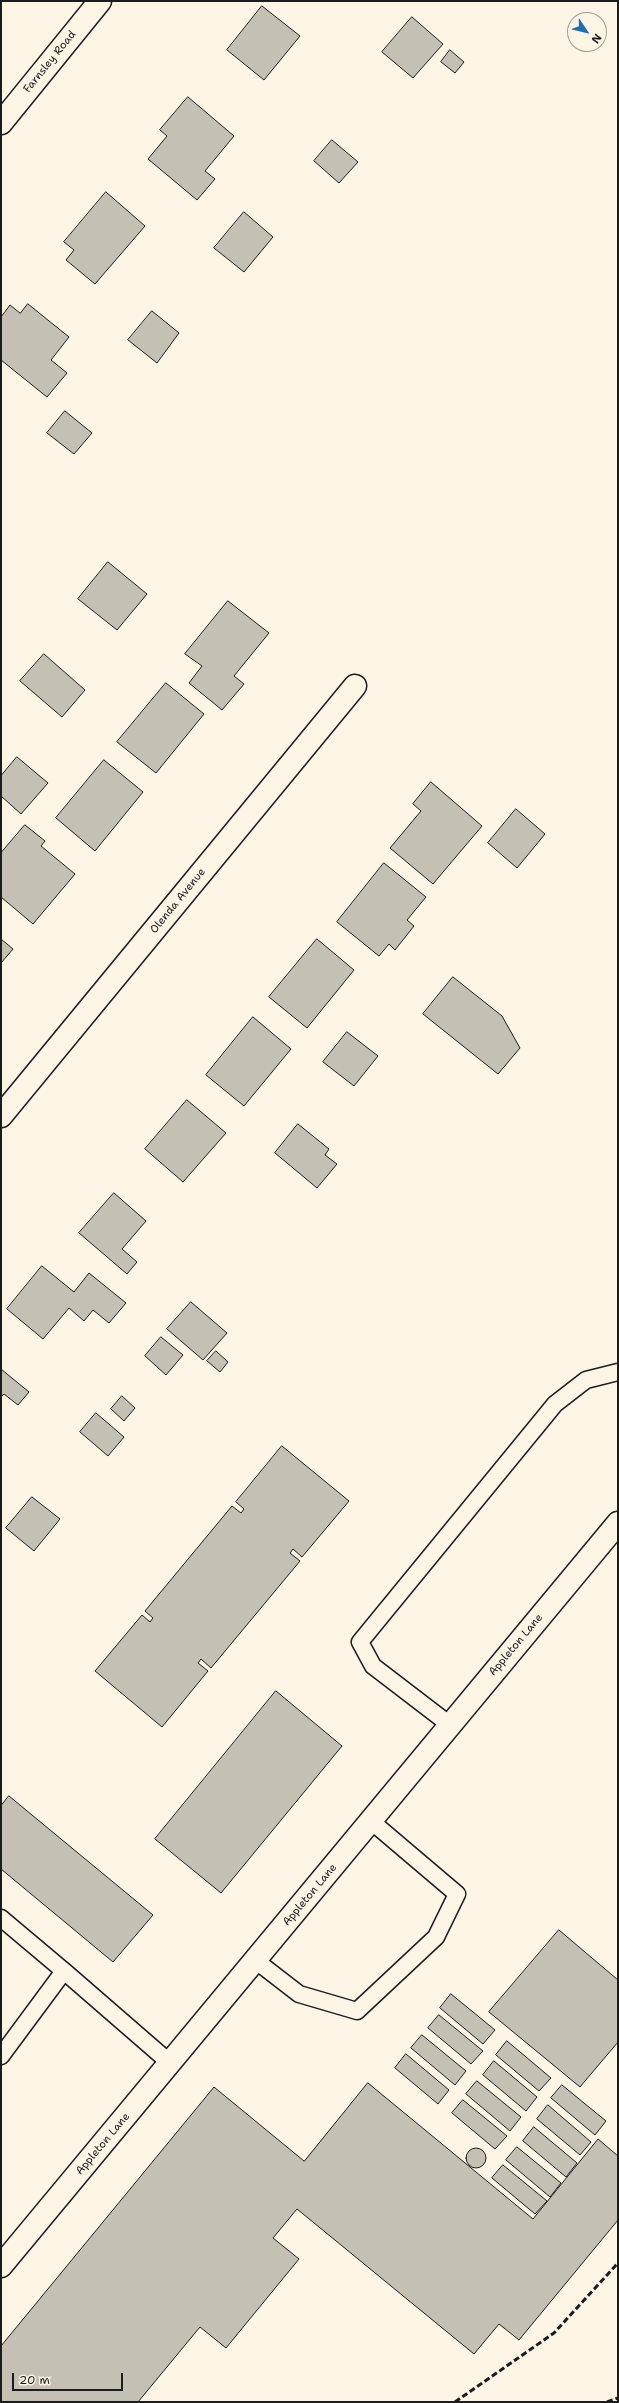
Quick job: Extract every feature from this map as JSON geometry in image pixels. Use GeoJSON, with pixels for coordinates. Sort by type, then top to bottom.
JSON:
{"type":"FeatureCollection","features":[{"type":"Feature","properties":{"kind":"street","name":"Farnsley Road"},"geometry":{"type":"LineString","coordinates":[[1,123],[100,1]]}},
{"type":"Feature","properties":{"kind":"street","name":"Olenda Avenue"},"geometry":{"type":"LineString","coordinates":[[1,1116],[355,686]]}},
{"type":"Feature","properties":{"kind":"street","name":"Appleton Lane"},"geometry":{"type":"LineString","coordinates":[[1,2266],[618,1523]]}},
{"type":"Feature","properties":{"kind":"lane"},"geometry":{"type":"LineString","coordinates":[[450,1725],[373,1666],[360,1642],[554,1404],[586,1380],[618,1372]]}},
{"type":"Feature","properties":{"kind":"lane"},"geometry":{"type":"LineString","coordinates":[[255,1960],[300,1994],[357,2011],[436,1937],[457,1894],[371,1821]]}},
{"type":"Feature","properties":{"kind":"lane"},"geometry":{"type":"LineString","coordinates":[[1,1918],[170,2063]]}},
{"type":"Feature","properties":{"kind":"lane"},"geometry":{"type":"LineString","coordinates":[[1,2056],[64,1971]]}},
{"type":"Feature","properties":{"kind":"building"},"geometry":{"type":"Polygon","coordinates":[[[262,6],[300,36],[264,80],[227,50],[262,6]]]}},
{"type":"Feature","properties":{"kind":"building"},"geometry":{"type":"Polygon","coordinates":[[[412,17],[443,44],[413,78],[382,52],[412,17]]]}},
{"type":"Feature","properties":{"kind":"building"},"geometry":{"type":"Polygon","coordinates":[[[450,50],[464,62],[455,73],[441,62],[450,50]]]}},
{"type":"Feature","properties":{"kind":"building"},"geometry":{"type":"Polygon","coordinates":[[[188,97],[234,136],[205,171],[215,179],[197,200],[148,159],[167,136],[160,130],[188,97]]]}},
{"type":"Feature","properties":{"kind":"building"},"geometry":{"type":"Polygon","coordinates":[[[332,140],[358,162],[339,183],[314,161],[332,140]]]}},
{"type":"Feature","properties":{"kind":"building"},"geometry":{"type":"Polygon","coordinates":[[[106,192],[145,226],[95,284],[66,260],[74,250],[64,242],[106,192]]]}},
{"type":"Feature","properties":{"kind":"building"},"geometry":{"type":"Polygon","coordinates":[[[244,212],[273,237],[244,272],[214,248],[244,212]]]}},
{"type":"Feature","properties":{"kind":"building"},"geometry":{"type":"Polygon","coordinates":[[[28,304],[69,337],[51,360],[67,373],[47,397],[1,360],[1,317],[10,305],[20,313],[28,304]]]}},
{"type":"Feature","properties":{"kind":"building"},"geometry":{"type":"Polygon","coordinates":[[[152,311],[179,333],[157,363],[128,340],[152,311]]]}},
{"type":"Feature","properties":{"kind":"building"},"geometry":{"type":"Polygon","coordinates":[[[65,411],[92,433],[74,454],[47,433],[65,411]]]}},
{"type":"Feature","properties":{"kind":"building"},"geometry":{"type":"Polygon","coordinates":[[[108,562],[147,594],[117,630],[78,599],[108,562]]]}},
{"type":"Feature","properties":{"kind":"building"},"geometry":{"type":"Polygon","coordinates":[[[228,601],[269,633],[234,676],[244,684],[222,710],[189,683],[202,666],[185,654],[228,601]]]}},
{"type":"Feature","properties":{"kind":"building"},"geometry":{"type":"Polygon","coordinates":[[[44,654],[85,690],[62,717],[20,681],[44,654]]]}},
{"type":"Feature","properties":{"kind":"building"},"geometry":{"type":"Polygon","coordinates":[[[166,683],[204,714],[156,773],[117,742],[166,683]]]}},
{"type":"Feature","properties":{"kind":"building"},"geometry":{"type":"Polygon","coordinates":[[[17,757],[48,783],[21,814],[1,796],[1,776],[17,757]]]}},
{"type":"Feature","properties":{"kind":"building"},"geometry":{"type":"Polygon","coordinates":[[[104,760],[143,792],[95,851],[56,818],[104,760]]]}},
{"type":"Feature","properties":{"kind":"building"},"geometry":{"type":"Polygon","coordinates":[[[431,782],[482,826],[433,884],[390,848],[421,811],[413,804],[431,782]]]}},
{"type":"Feature","properties":{"kind":"building"},"geometry":{"type":"Polygon","coordinates":[[[516,809],[545,834],[517,868],[488,843],[516,809]]]}},
{"type":"Feature","properties":{"kind":"building"},"geometry":{"type":"Polygon","coordinates":[[[25,825],[45,841],[41,846],[75,874],[33,924],[1,897],[1,853],[25,825]]]}},
{"type":"Feature","properties":{"kind":"building"},"geometry":{"type":"Polygon","coordinates":[[[384,863],[426,897],[407,920],[414,926],[395,950],[389,944],[379,956],[337,922],[384,863]]]}},
{"type":"Feature","properties":{"kind":"building"},"geometry":{"type":"Polygon","coordinates":[[[1,939],[13,949],[1,963],[1,939]]]}},
{"type":"Feature","properties":{"kind":"building"},"geometry":{"type":"Polygon","coordinates":[[[317,939],[354,970],[307,1028],[269,997],[317,939]]]}},
{"type":"Feature","properties":{"kind":"building"},"geometry":{"type":"Polygon","coordinates":[[[453,977],[502,1016],[520,1048],[498,1074],[423,1014],[453,977]]]}},
{"type":"Feature","properties":{"kind":"building"},"geometry":{"type":"Polygon","coordinates":[[[253,1017],[291,1049],[244,1106],[206,1075],[253,1017]]]}},
{"type":"Feature","properties":{"kind":"building"},"geometry":{"type":"Polygon","coordinates":[[[347,1032],[378,1056],[354,1086],[323,1062],[347,1032]]]}},
{"type":"Feature","properties":{"kind":"building"},"geometry":{"type":"Polygon","coordinates":[[[187,1100],[226,1133],[183,1182],[145,1149],[187,1100]]]}},
{"type":"Feature","properties":{"kind":"building"},"geometry":{"type":"Polygon","coordinates":[[[298,1124],[329,1149],[325,1155],[337,1164],[317,1188],[275,1153],[298,1124]]]}},
{"type":"Feature","properties":{"kind":"building"},"geometry":{"type":"Polygon","coordinates":[[[114,1193],[146,1221],[122,1249],[137,1262],[127,1274],[79,1233],[114,1193]]]}},
{"type":"Feature","properties":{"kind":"building"},"geometry":{"type":"Polygon","coordinates":[[[42,1266],[74,1292],[89,1273],[126,1303],[109,1323],[93,1310],[84,1321],[69,1308],[43,1339],[7,1309],[42,1266]]]}},
{"type":"Feature","properties":{"kind":"building"},"geometry":{"type":"Polygon","coordinates":[[[191,1302],[227,1333],[203,1360],[167,1329],[191,1302]]]}},
{"type":"Feature","properties":{"kind":"building"},"geometry":{"type":"Polygon","coordinates":[[[161,1337],[183,1355],[166,1375],[145,1356],[161,1337]]]}},
{"type":"Feature","properties":{"kind":"building"},"geometry":{"type":"Polygon","coordinates":[[[216,1351],[228,1362],[220,1372],[207,1361],[216,1351]]]}},
{"type":"Feature","properties":{"kind":"building"},"geometry":{"type":"Polygon","coordinates":[[[1,1369],[29,1392],[18,1405],[4,1394],[1,1397],[1,1369]]]}},
{"type":"Feature","properties":{"kind":"building"},"geometry":{"type":"Polygon","coordinates":[[[122,1396],[135,1408],[124,1421],[111,1409],[122,1396]]]}},
{"type":"Feature","properties":{"kind":"building"},"geometry":{"type":"Polygon","coordinates":[[[96,1413],[124,1437],[108,1456],[80,1432],[96,1413]]]}},
{"type":"Feature","properties":{"kind":"building"},"geometry":{"type":"Polygon","coordinates":[[[282,1446],[349,1501],[302,1557],[293,1549],[290,1553],[300,1561],[211,1668],[201,1659],[198,1663],[208,1671],[162,1727],[95,1671],[142,1615],[150,1622],[153,1618],[145,1611],[232,1506],[241,1513],[244,1509],[236,1502],[282,1446]]]}},
{"type":"Feature","properties":{"kind":"building"},"geometry":{"type":"Polygon","coordinates":[[[32,1497],[60,1519],[34,1551],[6,1528],[32,1497]]]}},
{"type":"Feature","properties":{"kind":"building"},"geometry":{"type":"Polygon","coordinates":[[[276,1691],[342,1746],[221,1893],[155,1839],[276,1691]]]}},
{"type":"Feature","properties":{"kind":"building"},"geometry":{"type":"Polygon","coordinates":[[[9,1796],[153,1915],[113,1962],[1,1869],[1,1806],[9,1796]]]}},
{"type":"Feature","properties":{"kind":"building"},"geometry":{"type":"Polygon","coordinates":[[[559,1930],[618,1980],[618,2042],[580,2087],[489,2012],[559,1930]]]}},
{"type":"Feature","properties":{"kind":"building"},"geometry":{"type":"Polygon","coordinates":[[[451,1994],[495,2030],[483,2044],[440,2008],[451,1994]]]}},
{"type":"Feature","properties":{"kind":"building"},"geometry":{"type":"Polygon","coordinates":[[[439,2015],[483,2051],[471,2064],[428,2028],[439,2015]]]}},
{"type":"Feature","properties":{"kind":"building"},"geometry":{"type":"Polygon","coordinates":[[[422,2035],[466,2071],[455,2085],[411,2048],[422,2035]]]}},
{"type":"Feature","properties":{"kind":"building"},"geometry":{"type":"Polygon","coordinates":[[[507,2041],[551,2078],[539,2091],[496,2055],[507,2041]]]}},
{"type":"Feature","properties":{"kind":"building"},"geometry":{"type":"Polygon","coordinates":[[[406,2054],[449,2090],[438,2104],[395,2068],[406,2054]]]}},
{"type":"Feature","properties":{"kind":"building"},"geometry":{"type":"Polygon","coordinates":[[[494,2061],[537,2097],[526,2111],[483,2075],[494,2061]]]}},
{"type":"Feature","properties":{"kind":"building"},"geometry":{"type":"Polygon","coordinates":[[[477,2081],[521,2117],[510,2131],[466,2094],[477,2081]]]}},
{"type":"Feature","properties":{"kind":"building"},"geometry":{"type":"Polygon","coordinates":[[[368,2083],[533,2219],[598,2139],[618,2156],[618,2220],[519,2340],[499,2324],[474,2354],[297,2209],[273,2238],[299,2259],[226,2348],[200,2327],[138,2402],[1,2402],[1,2346],[214,2087],[304,2161],[368,2083]]]}},
{"type":"Feature","properties":{"kind":"building"},"geometry":{"type":"Polygon","coordinates":[[[562,2085],[606,2121],[595,2135],[551,2098],[562,2085]]]}},
{"type":"Feature","properties":{"kind":"building"},"geometry":{"type":"Polygon","coordinates":[[[463,2100],[507,2136],[495,2149],[452,2113],[463,2100]]]}},
{"type":"Feature","properties":{"kind":"building"},"geometry":{"type":"Polygon","coordinates":[[[548,2105],[591,2142],[580,2155],[537,2119],[548,2105]]]}},
{"type":"Feature","properties":{"kind":"building"},"geometry":{"type":"Polygon","coordinates":[[[534,2127],[577,2163],[566,2177],[523,2141],[534,2127]]]}},
{"type":"Feature","properties":{"kind":"building"},"geometry":{"type":"Polygon","coordinates":[[[517,2147],[561,2183],[550,2197],[506,2160],[517,2147]]]}},
{"type":"Feature","properties":{"kind":"building"},"geometry":{"type":"Polygon","coordinates":[[[476,2148],[483,2151],[486,2158],[483,2165],[476,2168],[469,2165],[466,2158],[469,2151],[476,2148]]]}},
{"type":"Feature","properties":{"kind":"building"},"geometry":{"type":"Polygon","coordinates":[[[503,2165],[547,2201],[535,2214],[492,2178],[503,2165]]]}},
{"type":"Feature","properties":{"kind":"railway"},"geometry":{"type":"LineString","coordinates":[[455,2402],[554,2333],[618,2263]]}},
{"type":"Feature","properties":{"kind":"railway"},"geometry":{"type":"LineString","coordinates":[[607,2402],[618,2398]]}}]}
